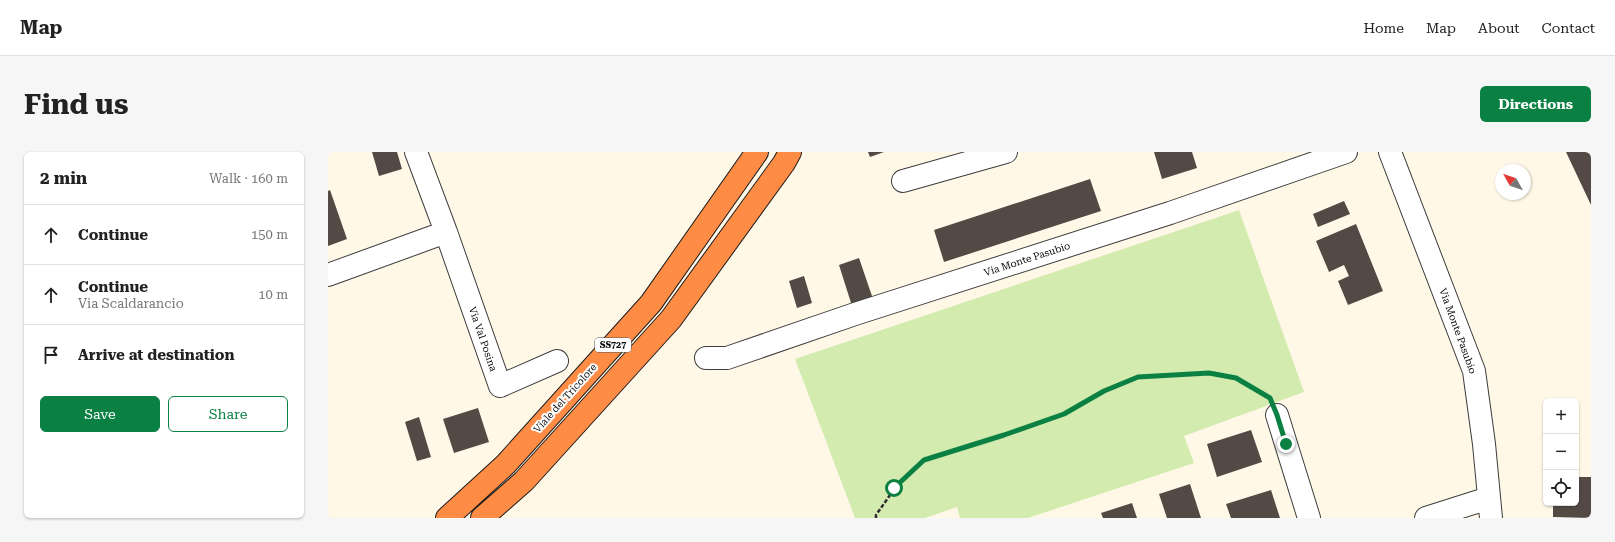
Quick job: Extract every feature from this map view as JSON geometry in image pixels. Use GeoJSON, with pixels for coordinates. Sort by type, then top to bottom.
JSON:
{"type":"FeatureCollection","features":[{"type":"Feature","properties":{"kind":"highway","name":"Viale del Tricolore"},"geometry":{"type":"LineString","coordinates":[[447,518],[506,464],[651,302],[756,152]]}},
{"type":"Feature","properties":{"kind":"highway","name":"SS727"},"geometry":{"type":"LineString","coordinates":[[482,518],[524,481],[671,319],[779,170],[790,152]]}},
{"type":"Feature","properties":{"kind":"street","name":"Via Val Posina"},"geometry":{"type":"LineString","coordinates":[[416,152],[446,232],[500,386],[558,361]]}},
{"type":"Feature","properties":{"kind":"street"},"geometry":{"type":"LineString","coordinates":[[903,181],[1006,152]]}},
{"type":"Feature","properties":{"kind":"street","name":"Via Monte Pasubio"},"geometry":{"type":"LineString","coordinates":[[706,358],[727,358],[855,314],[1170,213],[1346,152]]}},
{"type":"Feature","properties":{"kind":"street","name":"Via Monte Pasubio"},"geometry":{"type":"LineString","coordinates":[[1390,152],[1474,371],[1484,444],[1490,508]]}},
{"type":"Feature","properties":{"kind":"street"},"geometry":{"type":"LineString","coordinates":[[328,274],[446,232]]}},
{"type":"Feature","properties":{"kind":"street"},"geometry":{"type":"LineString","coordinates":[[1277,415],[1309,518]]}},
{"type":"Feature","properties":{"kind":"street"},"geometry":{"type":"LineString","coordinates":[[1426,518],[1490,508]]}},
{"type":"Feature","properties":{"kind":"path"},"geometry":{"type":"LineString","coordinates":[[876,518],[876,515],[894,488],[924,460],[1004,435],[1064,414],[1104,391],[1138,377],[1209,373],[1236,378],[1270,398],[1277,415]]}},
{"type":"Feature","properties":{"kind":"green space"},"geometry":{"type":"Polygon","coordinates":[[[1239,210],[1304,392],[1184,436],[1194,463],[1028,518],[960,518],[957,507],[925,518],[855,518],[795,359],[1239,210]]]}},
{"type":"Feature","properties":{"kind":"building"},"geometry":{"type":"Polygon","coordinates":[[[372,152],[397,152],[402,169],[379,176],[372,152]]]}},
{"type":"Feature","properties":{"kind":"building"},"geometry":{"type":"Polygon","coordinates":[[[868,152],[884,152],[870,157],[868,152]]]}},
{"type":"Feature","properties":{"kind":"building"},"geometry":{"type":"Polygon","coordinates":[[[1154,152],[1192,152],[1197,168],[1162,179],[1154,152]]]}},
{"type":"Feature","properties":{"kind":"building"},"geometry":{"type":"Polygon","coordinates":[[[1566,152],[1591,152],[1591,205],[1566,152]]]}},
{"type":"Feature","properties":{"kind":"building"},"geometry":{"type":"Polygon","coordinates":[[[1090,179],[1101,211],[944,262],[934,230],[1090,179]]]}},
{"type":"Feature","properties":{"kind":"building"},"geometry":{"type":"Polygon","coordinates":[[[330,190],[347,239],[328,246],[328,191],[330,190]]]}},
{"type":"Feature","properties":{"kind":"building"},"geometry":{"type":"Polygon","coordinates":[[[1344,201],[1350,214],[1318,227],[1313,214],[1344,201]]]}},
{"type":"Feature","properties":{"kind":"building"},"geometry":{"type":"Polygon","coordinates":[[[1356,224],[1383,291],[1348,305],[1338,281],[1349,276],[1344,265],[1329,272],[1316,241],[1356,224]]]}},
{"type":"Feature","properties":{"kind":"building"},"geometry":{"type":"Polygon","coordinates":[[[859,258],[873,299],[852,306],[839,265],[859,258]]]}},
{"type":"Feature","properties":{"kind":"building"},"geometry":{"type":"Polygon","coordinates":[[[804,276],[812,303],[797,308],[789,281],[804,276]]]}},
{"type":"Feature","properties":{"kind":"building"},"geometry":{"type":"Polygon","coordinates":[[[478,408],[489,442],[454,453],[443,419],[478,408]]]}},
{"type":"Feature","properties":{"kind":"building"},"geometry":{"type":"Polygon","coordinates":[[[419,417],[431,457],[417,461],[405,422],[419,417]]]}},
{"type":"Feature","properties":{"kind":"building"},"geometry":{"type":"Polygon","coordinates":[[[1251,430],[1262,462],[1217,477],[1207,444],[1251,430]]]}},
{"type":"Feature","properties":{"kind":"building"},"geometry":{"type":"Polygon","coordinates":[[[1579,477],[1591,477],[1591,518],[1553,517],[1553,506],[1579,506],[1579,477]]]}},
{"type":"Feature","properties":{"kind":"building"},"geometry":{"type":"Polygon","coordinates":[[[1190,484],[1201,518],[1167,518],[1159,494],[1190,484]]]}},
{"type":"Feature","properties":{"kind":"building"},"geometry":{"type":"Polygon","coordinates":[[[1271,490],[1280,518],[1231,518],[1226,504],[1271,490]]]}},
{"type":"Feature","properties":{"kind":"building"},"geometry":{"type":"Polygon","coordinates":[[[1132,503],[1137,518],[1103,518],[1101,513],[1132,503]]]}},
{"type":"Feature","properties":{"kind":"route"},"geometry":{"type":"LineString","coordinates":[[894,488],[924,460],[1004,435],[1064,414],[1104,391],[1138,377],[1209,373],[1236,378],[1270,398],[1286,444]]}}]}
